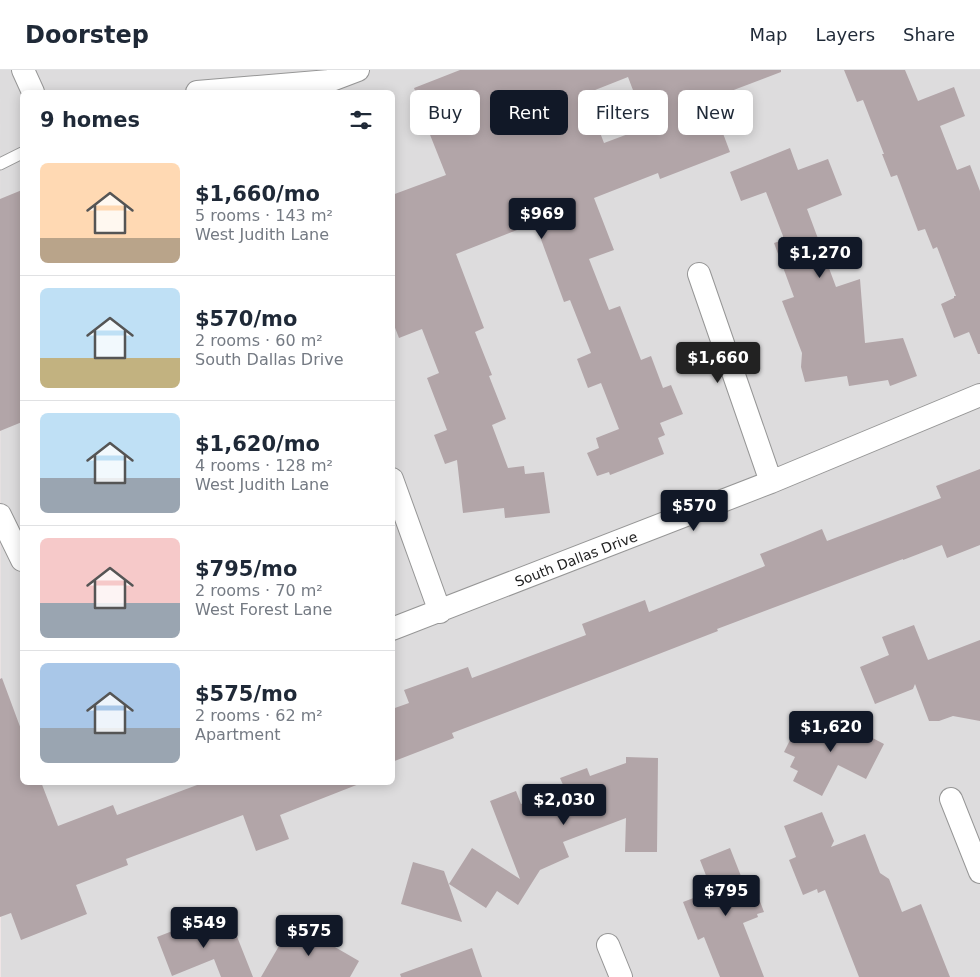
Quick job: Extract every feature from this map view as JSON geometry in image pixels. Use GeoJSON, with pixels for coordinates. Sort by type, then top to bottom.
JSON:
{"type":"FeatureCollection","features":[{"type":"Feature","properties":{"kind":"street"},"geometry":{"type":"LineString","coordinates":[[23,70],[32,90]]}},
{"type":"Feature","properties":{"kind":"street"},"geometry":{"type":"LineString","coordinates":[[219,90],[329,80],[358,70]]}},
{"type":"Feature","properties":{"kind":"street"},"geometry":{"type":"LineString","coordinates":[[699,274],[771,482]]}},
{"type":"Feature","properties":{"kind":"street","name":"South Dallas Drive"},"geometry":{"type":"LineString","coordinates":[[395,628],[771,482],[980,396]]}},
{"type":"Feature","properties":{"kind":"street"},"geometry":{"type":"LineString","coordinates":[[395,487],[440,612]]}},
{"type":"Feature","properties":{"kind":"street"},"geometry":{"type":"LineString","coordinates":[[0,516],[20,556]]}},
{"type":"Feature","properties":{"kind":"street"},"geometry":{"type":"LineString","coordinates":[[952,800],[980,872]]}},
{"type":"Feature","properties":{"kind":"street"},"geometry":{"type":"LineString","coordinates":[[608,945],[621,977]]}},
{"type":"Feature","properties":{"kind":"lane"},"geometry":{"type":"LineString","coordinates":[[0,164],[20,154]]}},
{"type":"Feature","properties":{"kind":"shaded area"},"geometry":{"type":"Polygon","coordinates":[[[0,70],[980,70],[980,977],[1,977],[0,70]]]}},
{"type":"Feature","properties":{"kind":"building"},"geometry":{"type":"Polygon","coordinates":[[[460,70],[781,70],[781,72],[734,90],[678,90],[678,135],[724,135],[730,152],[660,179],[658,173],[594,198],[614,250],[589,259],[609,310],[620,306],[641,360],[651,356],[663,388],[671,385],[683,414],[660,423],[665,435],[658,438],[664,454],[610,475],[609,472],[597,476],[587,453],[599,448],[596,438],[619,429],[601,383],[588,388],[577,359],[591,353],[570,300],[564,302],[535,223],[456,254],[484,328],[475,332],[492,375],[489,376],[506,419],[492,425],[508,468],[524,466],[525,474],[544,472],[550,513],[505,518],[504,508],[463,513],[457,460],[445,464],[434,435],[447,430],[427,378],[439,373],[422,329],[399,338],[395,328],[395,194],[446,175],[430,135],[480,135],[480,90],[415,90],[414,88],[460,70]]]}},
{"type":"Feature","properties":{"kind":"building"},"geometry":{"type":"Polygon","coordinates":[[[844,70],[905,70],[918,101],[954,87],[965,116],[940,126],[957,170],[970,165],[980,191],[980,354],[978,354],[969,332],[954,338],[941,304],[956,296],[937,247],[933,249],[925,229],[918,231],[897,175],[891,177],[863,100],[857,102],[844,70]]]}},
{"type":"Feature","properties":{"kind":"building"},"geometry":{"type":"Polygon","coordinates":[[[790,148],[798,170],[828,159],[842,195],[807,209],[836,287],[860,279],[865,343],[903,338],[917,376],[890,386],[888,380],[849,386],[847,376],[805,382],[801,367],[802,353],[782,301],[794,297],[774,243],[783,240],[783,236],[766,192],[741,201],[730,172],[790,148]]]}},
{"type":"Feature","properties":{"kind":"building"},"geometry":{"type":"Polygon","coordinates":[[[20,191],[20,423],[0,431],[0,199],[20,191]]]}},
{"type":"Feature","properties":{"kind":"building"},"geometry":{"type":"Polygon","coordinates":[[[980,469],[980,545],[947,558],[942,545],[903,559],[717,629],[718,631],[452,733],[454,738],[395,761],[395,708],[409,703],[404,690],[468,667],[472,678],[586,635],[582,624],[645,600],[649,612],[765,566],[760,554],[822,529],[827,541],[941,498],[936,486],[980,469]]]}},
{"type":"Feature","properties":{"kind":"building"},"geometry":{"type":"Polygon","coordinates":[[[914,625],[928,660],[980,640],[980,721],[953,716],[939,721],[929,721],[915,684],[913,689],[875,704],[860,667],[889,655],[882,637],[914,625]]]}},
{"type":"Feature","properties":{"kind":"building"},"geometry":{"type":"Polygon","coordinates":[[[2,678],[20,727],[20,785],[42,785],[58,826],[113,805],[117,815],[197,785],[356,785],[280,815],[289,839],[256,851],[243,815],[126,859],[128,865],[76,885],[87,914],[21,940],[11,913],[0,917],[0,679],[2,678]]]}},
{"type":"Feature","properties":{"kind":"building"},"geometry":{"type":"Polygon","coordinates":[[[827,714],[884,744],[866,779],[838,765],[822,796],[793,781],[798,771],[790,767],[795,757],[784,752],[798,724],[817,734],[827,714]]]}},
{"type":"Feature","properties":{"kind":"building"},"geometry":{"type":"Polygon","coordinates":[[[626,757],[658,758],[657,852],[625,852],[626,818],[563,842],[569,857],[540,870],[518,905],[497,891],[486,908],[449,884],[472,848],[520,879],[490,801],[516,791],[521,804],[564,787],[560,778],[587,768],[590,776],[626,763],[626,757]]]}},
{"type":"Feature","properties":{"kind":"building"},"geometry":{"type":"Polygon","coordinates":[[[822,812],[834,841],[831,847],[865,834],[880,873],[889,879],[902,912],[921,904],[950,977],[859,977],[825,890],[818,893],[817,889],[803,895],[789,860],[796,857],[784,826],[822,812]]]}},
{"type":"Feature","properties":{"kind":"building"},"geometry":{"type":"Polygon","coordinates":[[[730,848],[748,894],[756,891],[764,912],[757,914],[758,917],[743,923],[764,977],[720,977],[704,937],[698,940],[683,902],[712,891],[700,860],[730,848]]]}},
{"type":"Feature","properties":{"kind":"building"},"geometry":{"type":"Polygon","coordinates":[[[413,862],[444,871],[462,922],[401,904],[413,862]]]}},
{"type":"Feature","properties":{"kind":"building"},"geometry":{"type":"Polygon","coordinates":[[[216,914],[226,938],[236,934],[253,977],[221,977],[214,959],[172,976],[157,937],[216,914]]]}},
{"type":"Feature","properties":{"kind":"building"},"geometry":{"type":"Polygon","coordinates":[[[294,920],[329,940],[328,943],[359,961],[350,977],[261,977],[294,920]]]}},
{"type":"Feature","properties":{"kind":"building"},"geometry":{"type":"Polygon","coordinates":[[[472,948],[482,977],[401,977],[400,974],[472,948]]]}}]}
